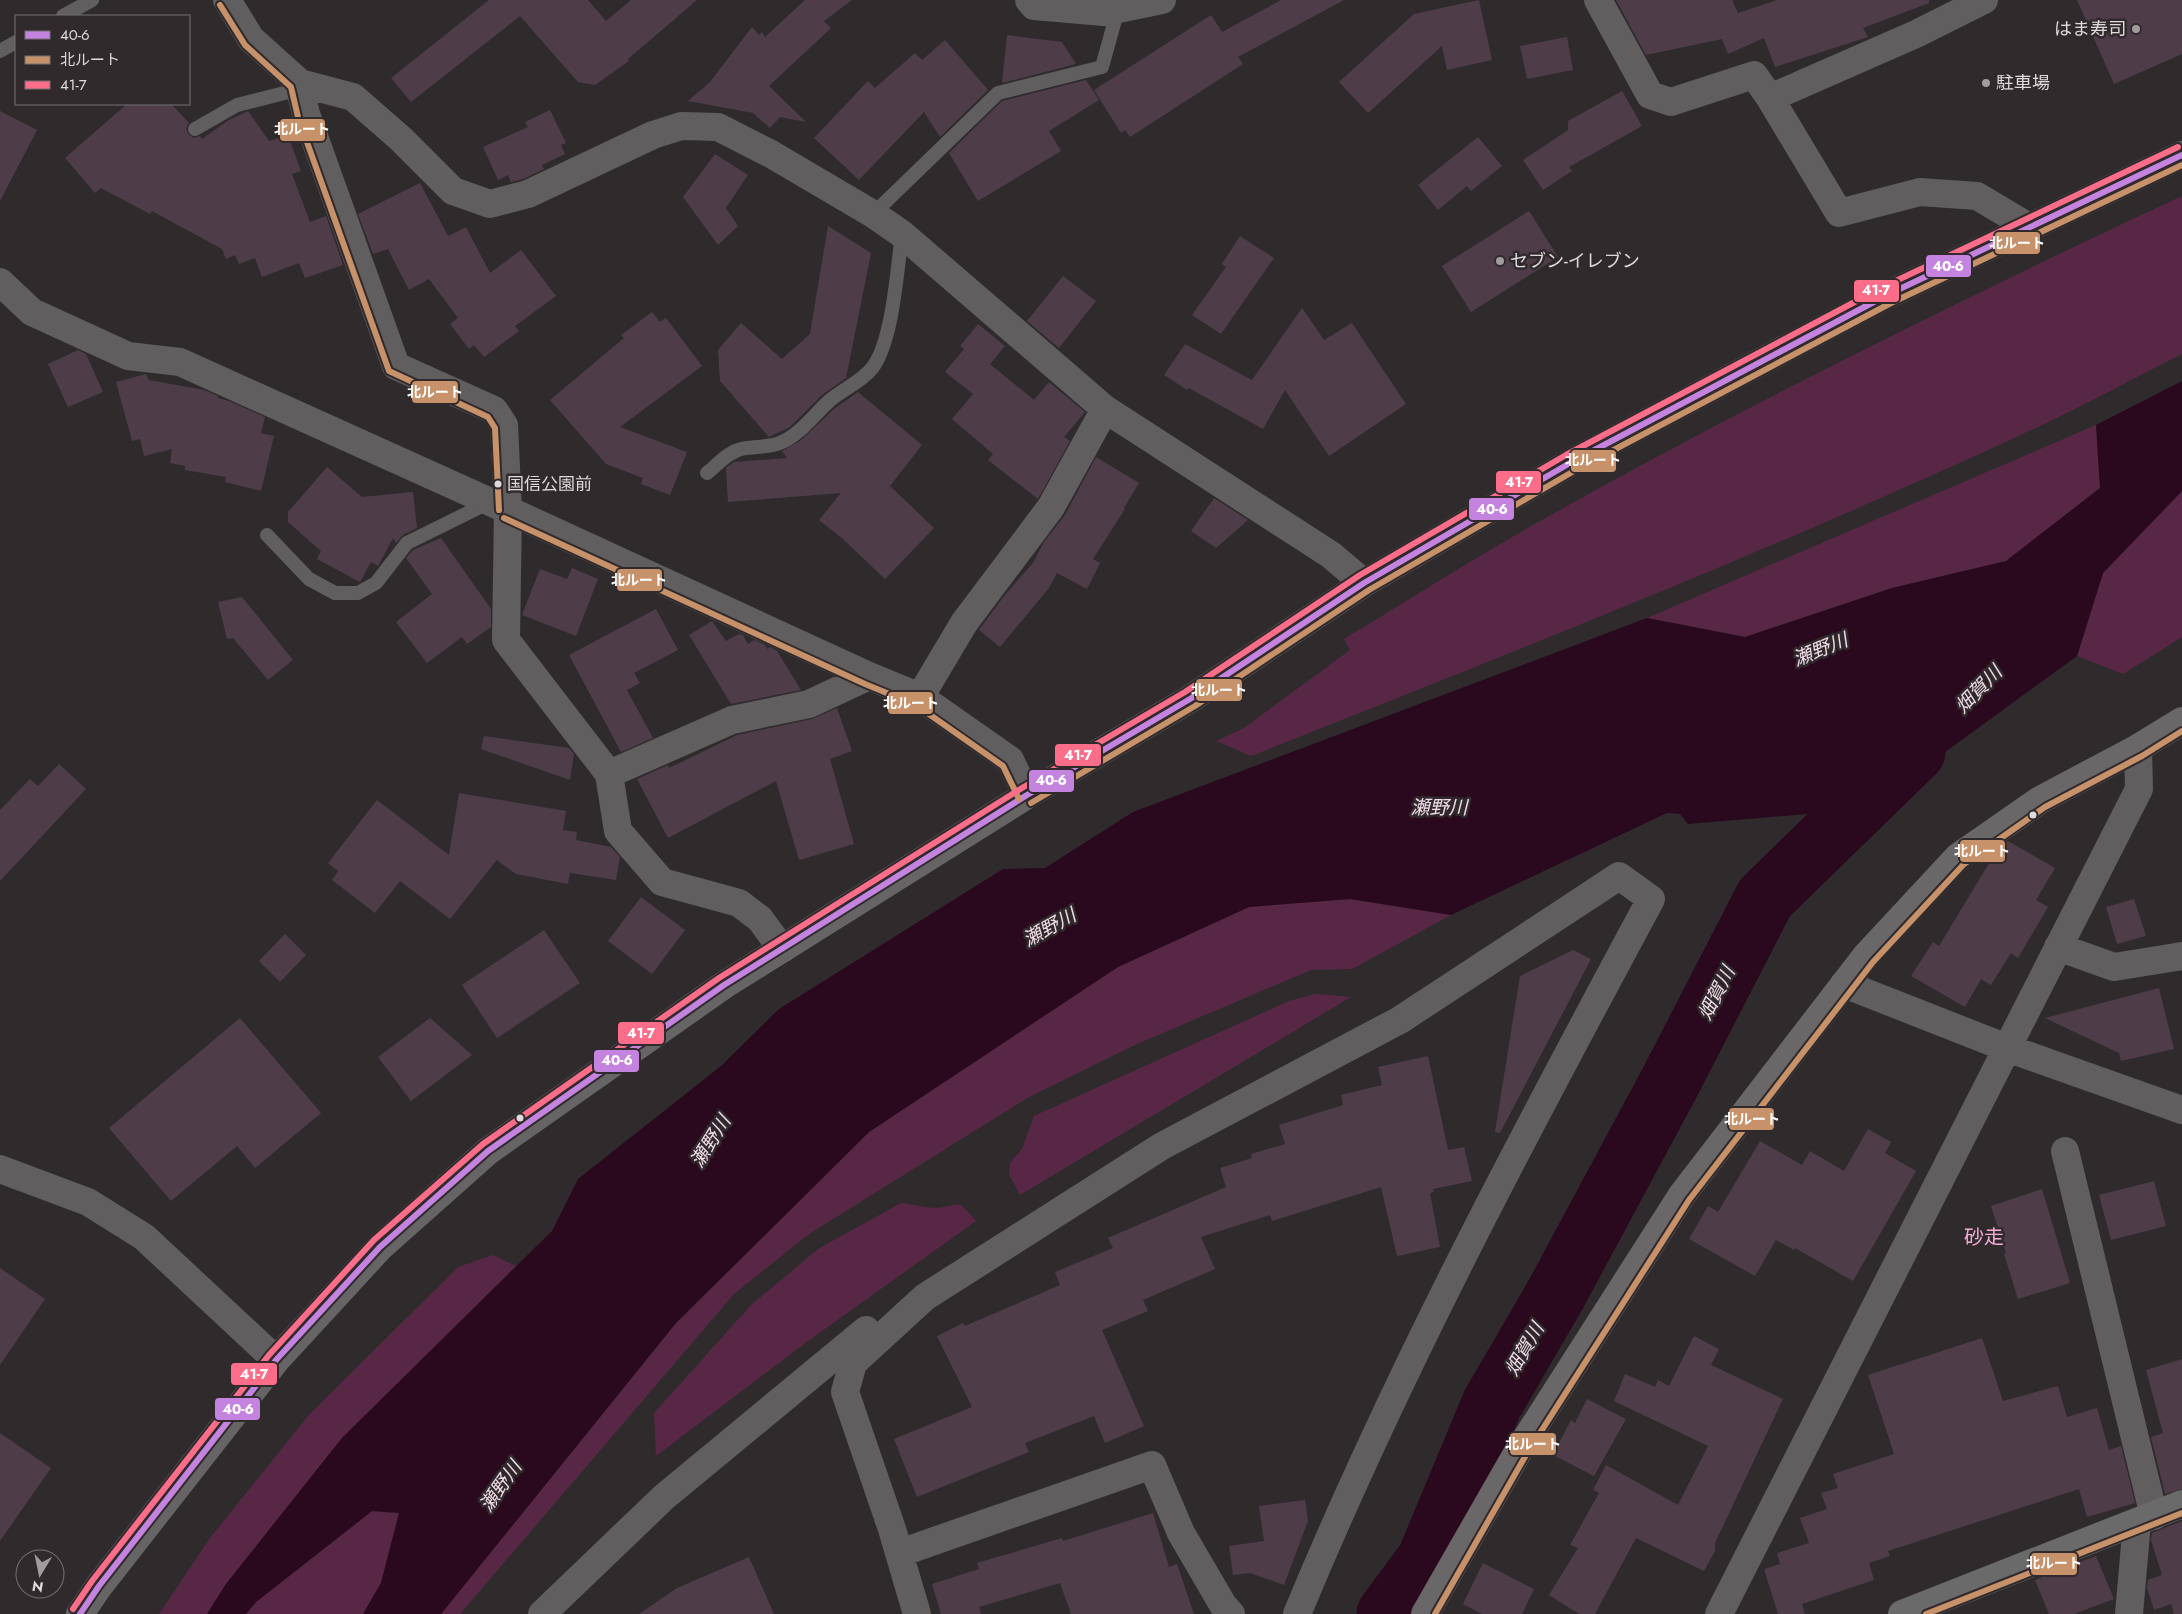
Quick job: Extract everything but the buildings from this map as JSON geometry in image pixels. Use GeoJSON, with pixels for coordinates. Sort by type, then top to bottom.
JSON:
{"type":"FeatureCollection","features":[{"type":"Feature","properties":{"kind":"highway"},"geometry":{"type":"LineString","coordinates":[[80,1614],[99,1586],[276,1360],[380,1247],[488,1151],[724,985],[1027,795],[1190,699],[1364,583],[1570,462],[1887,294],[2182,155]]}},
{"type":"Feature","properties":{"kind":"main road"},"geometry":{"type":"LineString","coordinates":[[1425,1614],[1519,1450],[1682,1195],[1866,956],[1958,857],[2040,800],[2138,748],[2182,721]]}},
{"type":"Feature","properties":{"kind":"main road"},"geometry":{"type":"LineString","coordinates":[[1902,1614],[2182,1504]]}},
{"type":"Feature","properties":{"kind":"street"},"geometry":{"type":"LineString","coordinates":[[226,0],[252,39],[300,86],[352,97],[389,128],[452,191],[490,204],[528,194],[653,135],[681,126],[718,127],[771,154],[873,214],[902,234],[1105,409],[1331,555],[1364,583]]}},
{"type":"Feature","properties":{"kind":"street"},"geometry":{"type":"LineString","coordinates":[[1028,0],[1034,6],[1104,12],[1162,0]]}},
{"type":"Feature","properties":{"kind":"street"},"geometry":{"type":"LineString","coordinates":[[1598,0],[1650,96],[1671,102],[1754,75],[1770,98],[1839,213],[1920,192],[1976,196],[2029,227]]}},
{"type":"Feature","properties":{"kind":"street"},"geometry":{"type":"LineString","coordinates":[[1770,98],[1916,34],[1984,0]]}},
{"type":"Feature","properties":{"kind":"street"},"geometry":{"type":"LineString","coordinates":[[300,86],[306,114],[396,366],[494,410],[504,424],[499,506],[506,640],[609,774],[618,831],[662,882],[739,903],[760,919],[782,949]]}},
{"type":"Feature","properties":{"kind":"street"},"geometry":{"type":"LineString","coordinates":[[0,282],[32,312],[128,356],[180,362],[869,676],[920,697],[1010,760],[1027,795]]}},
{"type":"Feature","properties":{"kind":"street"},"geometry":{"type":"LineString","coordinates":[[920,697],[964,623],[1051,507],[1105,409]]}},
{"type":"Feature","properties":{"kind":"street"},"geometry":{"type":"LineString","coordinates":[[609,774],[732,720],[809,704],[869,676]]}},
{"type":"Feature","properties":{"kind":"street"},"geometry":{"type":"LineString","coordinates":[[1718,1614],[2139,789],[2138,748]]}},
{"type":"Feature","properties":{"kind":"street"},"geometry":{"type":"LineString","coordinates":[[917,1614],[900,1553],[845,1392],[853,1363],[925,1297],[1162,1146],[1400,1020],[1619,876],[1651,899],[1518,1146],[1388,1405],[1325,1545],[1297,1614]]}},
{"type":"Feature","properties":{"kind":"street"},"geometry":{"type":"LineString","coordinates":[[2058,947],[2114,967],[2182,956]]}},
{"type":"Feature","properties":{"kind":"street"},"geometry":{"type":"LineString","coordinates":[[1844,984],[2007,1048],[2182,1110]]}},
{"type":"Feature","properties":{"kind":"street"},"geometry":{"type":"LineString","coordinates":[[2065,1151],[2145,1519],[2129,1614]]}},
{"type":"Feature","properties":{"kind":"street"},"geometry":{"type":"LineString","coordinates":[[4,1178],[88,1202],[144,1237],[276,1360]]}},
{"type":"Feature","properties":{"kind":"street"},"geometry":{"type":"LineString","coordinates":[[542,1614],[664,1497],[767,1409],[865,1330],[907,1314]]}},
{"type":"Feature","properties":{"kind":"street"},"geometry":{"type":"LineString","coordinates":[[900,1553],[1152,1465],[1182,1533],[1231,1614]]}},
{"type":"Feature","properties":{"kind":"lane"},"geometry":{"type":"LineString","coordinates":[[64,15],[92,0]]}},
{"type":"Feature","properties":{"kind":"lane"},"geometry":{"type":"LineString","coordinates":[[873,214],[998,93],[1102,67],[1118,9]]}},
{"type":"Feature","properties":{"kind":"lane"},"geometry":{"type":"LineString","coordinates":[[0,51],[15,43]]}},
{"type":"Feature","properties":{"kind":"lane"},"geometry":{"type":"LineString","coordinates":[[195,129],[237,105],[300,86]]}},
{"type":"Feature","properties":{"kind":"lane"},"geometry":{"type":"LineString","coordinates":[[707,473],[728,455],[739,449],[782,442],[806,424],[840,391],[857,381],[872,368],[882,349],[890,313],[902,234]]}},
{"type":"Feature","properties":{"kind":"lane"},"geometry":{"type":"LineString","coordinates":[[266,535],[309,579],[335,593],[358,593],[376,583],[407,543],[499,506]]}},
{"type":"Feature","properties":{"kind":"shaded area"},"geometry":{"type":"Polygon","coordinates":[[[2182,196],[2182,354],[2047,423],[1931,476],[1641,600],[1446,679],[1251,756],[1216,741],[1244,728],[1350,650],[1344,639],[1471,561],[1549,516],[1627,473],[1863,350],[2182,196]]]}},
{"type":"Feature","properties":{"kind":"shaded area"},"geometry":{"type":"Polygon","coordinates":[[[2096,425],[2100,488],[2006,561],[1892,588],[1745,637],[1647,618],[2096,425]]]}},
{"type":"Feature","properties":{"kind":"shaded area"},"geometry":{"type":"Polygon","coordinates":[[[2182,491],[2182,637],[2123,674],[2077,656],[2103,573],[2182,491]]]}},
{"type":"Feature","properties":{"kind":"shaded area"},"geometry":{"type":"Polygon","coordinates":[[[1350,899],[1451,915],[1352,969],[1311,970],[1137,1044],[1029,1097],[809,1234],[734,1294],[460,1614],[441,1614],[676,1323],[869,1132],[1118,967],[1249,907],[1350,899]]]}},
{"type":"Feature","properties":{"kind":"shaded area"},"geometry":{"type":"Polygon","coordinates":[[[1315,994],[1351,997],[1020,1195],[1009,1175],[1010,1163],[1022,1149],[1034,1116],[1289,1001],[1315,994]]]}},
{"type":"Feature","properties":{"kind":"shaded area"},"geometry":{"type":"Polygon","coordinates":[[[901,1203],[936,1208],[958,1204],[965,1208],[976,1221],[808,1341],[656,1456],[654,1413],[751,1305],[818,1249],[901,1203]]]}},
{"type":"Feature","properties":{"kind":"shaded area"},"geometry":{"type":"Polygon","coordinates":[[[493,1255],[516,1266],[342,1438],[226,1584],[207,1614],[159,1614],[210,1538],[308,1416],[458,1267],[493,1255]]]}},
{"type":"Feature","properties":{"kind":"shaded area"},"geometry":{"type":"Polygon","coordinates":[[[372,1511],[399,1513],[381,1583],[363,1614],[246,1614],[256,1602],[372,1511]]]}},
{"type":"Feature","properties":{"kind":"water","name":"瀬野川"},"geometry":{"type":"Polygon","coordinates":[[[2182,381],[2182,491],[2103,573],[2077,656],[1867,809],[1688,824],[1680,814],[1667,813],[1451,915],[1350,899],[1249,907],[1118,967],[869,1132],[676,1323],[441,1614],[363,1614],[381,1583],[399,1513],[372,1511],[256,1602],[246,1614],[207,1614],[226,1584],[342,1438],[552,1231],[578,1179],[721,1066],[779,1009],[1003,869],[1045,868],[1133,812],[1647,618],[1745,637],[1892,588],[2006,561],[2100,488],[2096,425],[2182,381]]]}},
{"type":"Feature","properties":{"kind":"waterway","name":"畑賀川"},"geometry":{"type":"LineString","coordinates":[[1387,1614],[1427,1560],[1492,1404],[1556,1294],[1669,1084],[1765,898],[1915,752]]}},
{"type":"Feature","properties":{"kind":"transit line","name":"北ルート"},"geometry":{"type":"LineString","coordinates":[[220,5],[245,45],[291,87],[298,117],[389,371],[488,417],[495,428],[499,510]]}},
{"type":"Feature","properties":{"kind":"transit line","name":"41-7"},"geometry":{"type":"LineString","coordinates":[[73,1609],[92,1581],[269,1355],[374,1240],[483,1144],[719,978],[1022,788],[1185,692],[1360,575],[1566,455],[1883,287],[2178,147]]}},
{"type":"Feature","properties":{"kind":"transit line","name":"40-6"},"geometry":{"type":"LineString","coordinates":[[80,1614],[99,1586],[276,1360],[380,1247],[488,1151],[724,985],[1027,795],[1190,699],[1364,583],[1570,463],[1887,295],[2182,155]]}},
{"type":"Feature","properties":{"kind":"transit line","name":"北ルート"},"geometry":{"type":"LineString","coordinates":[[1031,803],[1195,706],[1369,590],[1574,471],[1891,303],[2182,165]]}},
{"type":"Feature","properties":{"kind":"transit line","name":"北ルート"},"geometry":{"type":"LineString","coordinates":[[504,518],[865,684],[916,705],[1003,766],[1019,799]]}},
{"type":"Feature","properties":{"kind":"transit line","name":"北ルート"},"geometry":{"type":"LineString","coordinates":[[1435,1614],[1526,1455],[1689,1200],[1873,962],[1964,864],[2045,807],[2142,756],[2182,731]]}},
{"type":"Feature","properties":{"kind":"transit line","name":"北ルート"},"geometry":{"type":"LineString","coordinates":[[1926,1614],[2182,1513]]}},
{"type":"Feature","properties":{"kind":"place","name":"はま寿司"},"geometry":{"type":"Point","coordinates":[2136,29]}},
{"type":"Feature","properties":{"kind":"place","name":"駐車場"},"geometry":{"type":"Point","coordinates":[1986,83]}},
{"type":"Feature","properties":{"kind":"place","name":"セブン-イレブン"},"geometry":{"type":"Point","coordinates":[1500,261]}},
{"type":"Feature","properties":{"kind":"place","name":"国信公園前"},"geometry":{"type":"Point","coordinates":[498,484]}},
{"type":"Feature","properties":{"kind":"district","name":"砂走"},"geometry":{"type":"Point","coordinates":[1984,1237]}}]}
